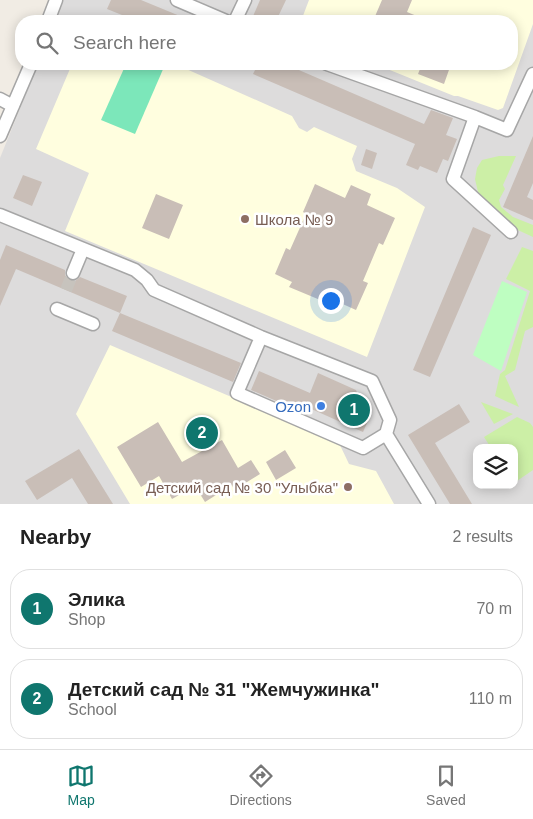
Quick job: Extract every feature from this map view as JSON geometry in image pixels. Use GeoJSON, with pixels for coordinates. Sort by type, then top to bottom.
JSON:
{"type":"FeatureCollection","features":[{"type":"Feature","properties":{"kind":"street"},"geometry":{"type":"LineString","coordinates":[[50,15],[56,0]]}},
{"type":"Feature","properties":{"kind":"street"},"geometry":{"type":"LineString","coordinates":[[177,0],[212,15]]}},
{"type":"Feature","properties":{"kind":"street"},"geometry":{"type":"LineString","coordinates":[[238,15],[245,0]]}},
{"type":"Feature","properties":{"kind":"street"},"geometry":{"type":"LineString","coordinates":[[0,136],[28,70]]}},
{"type":"Feature","properties":{"kind":"street"},"geometry":{"type":"LineString","coordinates":[[343,70],[507,130],[533,74]]}},
{"type":"Feature","properties":{"kind":"street"},"geometry":{"type":"LineString","coordinates":[[0,99],[13,106]]}},
{"type":"Feature","properties":{"kind":"street"},"geometry":{"type":"LineString","coordinates":[[475,117],[453,179],[512,232]]}},
{"type":"Feature","properties":{"kind":"street"},"geometry":{"type":"LineString","coordinates":[[0,215],[134,270],[147,280],[154,290],[261,337],[372,381],[390,420],[386,434],[363,448],[237,393],[261,337]]}},
{"type":"Feature","properties":{"kind":"street"},"geometry":{"type":"LineString","coordinates":[[73,273],[83,249]]}},
{"type":"Feature","properties":{"kind":"street"},"geometry":{"type":"LineString","coordinates":[[57,309],[93,324]]}},
{"type":"Feature","properties":{"kind":"street"},"geometry":{"type":"LineString","coordinates":[[386,434],[429,504]]}},
{"type":"Feature","properties":{"kind":"shaded area"},"geometry":{"type":"Polygon","coordinates":[[[63,0],[533,0],[533,504],[0,504],[0,158],[36,70],[518,70],[518,15],[57,15],[63,0]]]}},
{"type":"Feature","properties":{"kind":"shaded area"},"geometry":{"type":"Polygon","coordinates":[[[309,0],[533,0],[533,24],[518,66],[518,15],[303,15],[309,0]]]}},
{"type":"Feature","properties":{"kind":"shaded area","name":"Школа № 9"},"geometry":{"type":"Polygon","coordinates":[[[69,70],[188,70],[292,116],[299,128],[307,132],[314,127],[357,146],[352,159],[356,171],[397,188],[425,207],[367,357],[65,231],[89,173],[36,149],[69,70]]]}},
{"type":"Feature","properties":{"kind":"shaded area"},"geometry":{"type":"Polygon","coordinates":[[[390,70],[517,70],[503,108],[498,110],[454,96],[390,70]]]}},
{"type":"Feature","properties":{"kind":"shaded area"},"geometry":{"type":"Polygon","coordinates":[[[110,345],[339,443],[349,464],[376,471],[394,504],[130,504],[76,414],[110,345]]]}},
{"type":"Feature","properties":{"kind":"green space"},"geometry":{"type":"Polygon","coordinates":[[[123,70],[163,70],[135,134],[101,120],[123,70]]]}},
{"type":"Feature","properties":{"kind":"green space"},"geometry":{"type":"Polygon","coordinates":[[[499,156],[516,156],[503,185],[505,189],[499,200],[501,207],[513,217],[533,225],[533,237],[509,226],[478,192],[475,179],[477,168],[482,160],[499,156]]]}},
{"type":"Feature","properties":{"kind":"green space"},"geometry":{"type":"Polygon","coordinates":[[[522,247],[533,251],[533,327],[525,331],[515,370],[505,376],[519,407],[495,396],[500,374],[505,370],[530,291],[506,279],[522,247]]]}},
{"type":"Feature","properties":{"kind":"green space"},"geometry":{"type":"Polygon","coordinates":[[[502,281],[527,292],[501,371],[473,355],[502,281]]]}},
{"type":"Feature","properties":{"kind":"green space"},"geometry":{"type":"Polygon","coordinates":[[[481,402],[513,414],[494,424],[481,402]]]}},
{"type":"Feature","properties":{"kind":"green space"},"geometry":{"type":"Polygon","coordinates":[[[517,417],[530,423],[533,427],[533,470],[518,480],[518,444],[488,444],[484,437],[517,417]]]}},
{"type":"Feature","properties":{"kind":"building"},"geometry":{"type":"Polygon","coordinates":[[[111,0],[141,0],[177,15],[122,15],[107,9],[111,0]]]}},
{"type":"Feature","properties":{"kind":"building"},"geometry":{"type":"Polygon","coordinates":[[[260,0],[286,0],[279,15],[254,15],[260,0]]]}},
{"type":"Feature","properties":{"kind":"building"},"geometry":{"type":"Polygon","coordinates":[[[382,0],[412,0],[407,12],[414,15],[376,15],[382,0]]]}},
{"type":"Feature","properties":{"kind":"building"},"geometry":{"type":"Polygon","coordinates":[[[255,70],[299,70],[424,124],[431,110],[453,118],[446,135],[457,139],[448,161],[443,159],[437,173],[420,166],[418,170],[406,165],[415,144],[253,74],[255,70]]]}},
{"type":"Feature","properties":{"kind":"building"},"geometry":{"type":"Polygon","coordinates":[[[420,70],[449,70],[444,84],[418,74],[420,70]]]}},
{"type":"Feature","properties":{"kind":"building"},"geometry":{"type":"Polygon","coordinates":[[[533,136],[533,183],[527,197],[533,200],[533,220],[503,207],[533,136]]]}},
{"type":"Feature","properties":{"kind":"building"},"geometry":{"type":"Polygon","coordinates":[[[366,149],[377,153],[372,169],[361,165],[366,149]]]}},
{"type":"Feature","properties":{"kind":"building"},"geometry":{"type":"Polygon","coordinates":[[[23,175],[42,182],[32,206],[13,198],[23,175]]]}},
{"type":"Feature","properties":{"kind":"building"},"geometry":{"type":"Polygon","coordinates":[[[315,184],[345,198],[351,185],[371,194],[367,205],[395,218],[383,245],[379,243],[363,281],[368,283],[356,310],[327,297],[325,302],[289,287],[292,282],[275,274],[286,248],[290,250],[306,214],[303,212],[315,184]]]}},
{"type":"Feature","properties":{"kind":"building"},"geometry":{"type":"Polygon","coordinates":[[[156,194],[183,205],[169,239],[142,228],[156,194]]]}},
{"type":"Feature","properties":{"kind":"building"},"geometry":{"type":"Polygon","coordinates":[[[473,227],[491,235],[430,377],[413,370],[473,227]]]}},
{"type":"Feature","properties":{"kind":"building"},"geometry":{"type":"Polygon","coordinates":[[[6,245],[65,270],[65,275],[69,280],[75,281],[80,277],[127,296],[120,313],[16,269],[0,306],[0,260],[6,245]]]}},
{"type":"Feature","properties":{"kind":"building"},"geometry":{"type":"Polygon","coordinates":[[[120,313],[241,363],[233,382],[112,331],[120,313]]]}},
{"type":"Feature","properties":{"kind":"building"},"geometry":{"type":"Polygon","coordinates":[[[259,371],[310,393],[318,373],[356,390],[368,421],[363,432],[307,407],[304,413],[251,390],[259,371]]]}},
{"type":"Feature","properties":{"kind":"building"},"geometry":{"type":"Polygon","coordinates":[[[459,404],[470,422],[435,443],[472,504],[450,504],[408,435],[459,404]]]}},
{"type":"Feature","properties":{"kind":"building"},"geometry":{"type":"Polygon","coordinates":[[[158,422],[182,462],[222,440],[238,468],[251,460],[260,474],[234,490],[232,485],[205,502],[195,486],[172,499],[159,476],[141,487],[117,447],[158,422]]]}},
{"type":"Feature","properties":{"kind":"building"},"geometry":{"type":"Polygon","coordinates":[[[79,449],[113,504],[88,504],[72,478],[37,500],[25,481],[79,449]]]}},
{"type":"Feature","properties":{"kind":"building"},"geometry":{"type":"Polygon","coordinates":[[[285,450],[296,468],[276,480],[266,462],[285,450]]]}},
{"type":"Feature","properties":{"kind":"tunnel"},"geometry":{"type":"LineString","coordinates":[[66,290],[73,273]]}},
{"type":"Feature","properties":{"kind":"place","name":"Школа № 9"},"geometry":{"type":"Point","coordinates":[245,219]}},
{"type":"Feature","properties":{"kind":"place","name":"Ozon"},"geometry":{"type":"Point","coordinates":[321,406]}},
{"type":"Feature","properties":{"kind":"place","name":"Элика"},"geometry":{"type":"Point","coordinates":[354,410]}},
{"type":"Feature","properties":{"kind":"place","name":"Детский сад № 31 \"Жемчужинка\""},"geometry":{"type":"Point","coordinates":[202,433]}},
{"type":"Feature","properties":{"kind":"place","name":"Детский сад № 30 \"Улыбка\""},"geometry":{"type":"Point","coordinates":[348,487]}}]}
